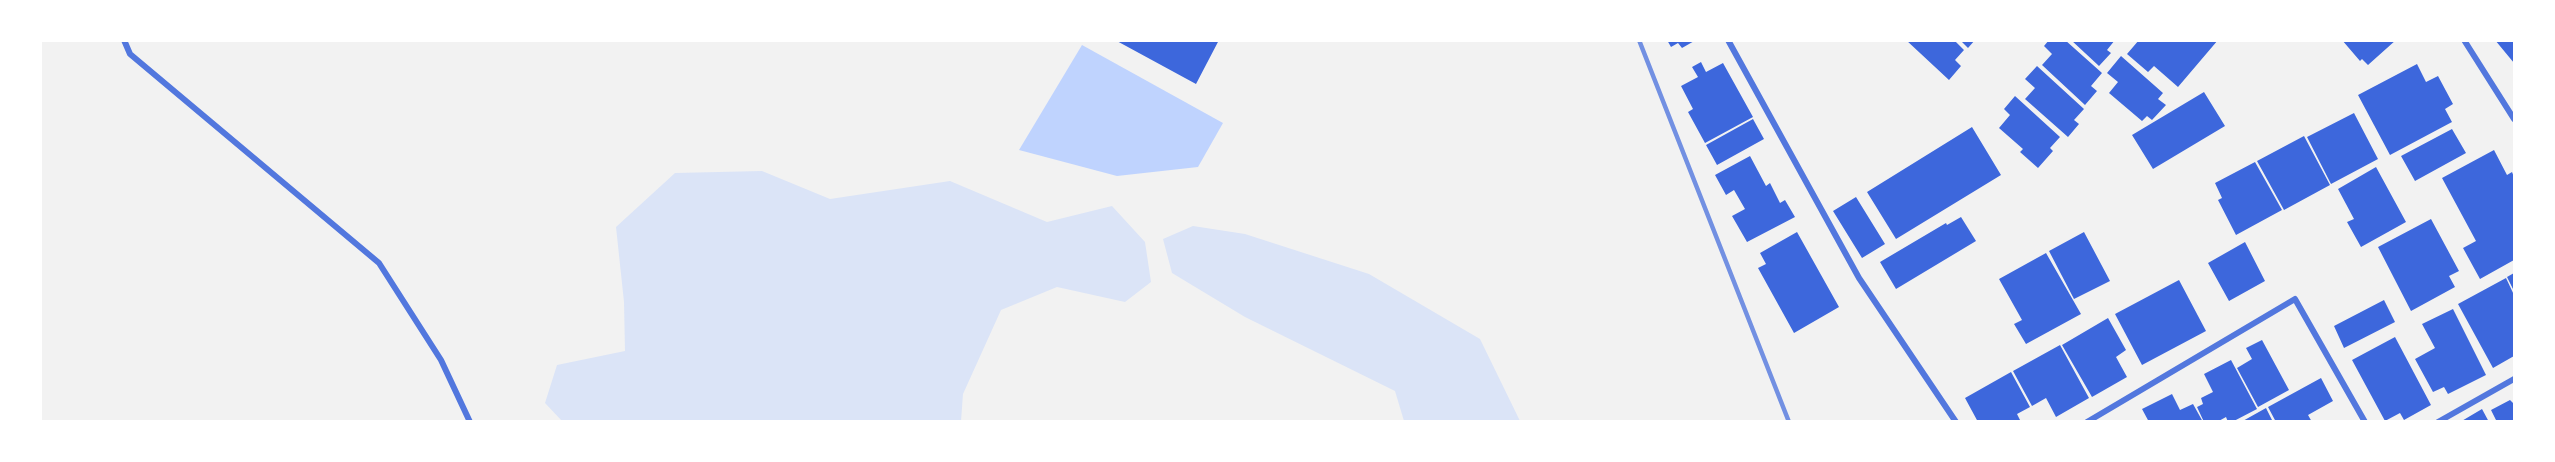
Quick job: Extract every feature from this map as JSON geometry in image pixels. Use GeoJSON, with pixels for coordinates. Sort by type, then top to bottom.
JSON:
{"type":"FeatureCollection","features":[{"type":"Feature","properties":{"kind":"street"},"geometry":{"type":"LineString","coordinates":[[124,40],[130,54],[379,263],[441,360],[470,422]]}},
{"type":"Feature","properties":{"kind":"street"},"geometry":{"type":"LineString","coordinates":[[1728,40],[1859,278],[1956,422]]}},
{"type":"Feature","properties":{"kind":"street"},"geometry":{"type":"LineString","coordinates":[[2464,40],[2514,119]]}},
{"type":"Feature","properties":{"kind":"street"},"geometry":{"type":"LineString","coordinates":[[2087,422],[2295,299],[2365,422]]}},
{"type":"Feature","properties":{"kind":"street"},"geometry":{"type":"LineString","coordinates":[[2438,422],[2514,379]]}},
{"type":"Feature","properties":{"kind":"shaded area"},"geometry":{"type":"Polygon","coordinates":[[[762,171],[830,199],[950,181],[1047,222],[1112,206],[1145,242],[1151,282],[1125,302],[1057,287],[1001,310],[963,394],[961,421],[562,421],[545,403],[557,365],[625,351],[624,302],[616,227],[675,173],[762,171]]]}},
{"type":"Feature","properties":{"kind":"shaded area"},"geometry":{"type":"Polygon","coordinates":[[[1193,226],[1245,234],[1369,274],[1480,339],[1520,421],[1404,421],[1395,391],[1245,317],[1172,273],[1163,239],[1193,226]]]}},
{"type":"Feature","properties":{"kind":"water"},"geometry":{"type":"Polygon","coordinates":[[[1082,45],[1223,123],[1198,167],[1117,176],[1019,150],[1082,45]]]}},
{"type":"Feature","properties":{"kind":"building"},"geometry":{"type":"Polygon","coordinates":[[[1115,40],[1219,40],[1196,84],[1115,40]]]}},
{"type":"Feature","properties":{"kind":"building"},"geometry":{"type":"Polygon","coordinates":[[[1667,40],[1696,40],[1682,48],[1678,43],[1671,47],[1667,40]]]}},
{"type":"Feature","properties":{"kind":"building"},"geometry":{"type":"Polygon","coordinates":[[[1906,40],[1954,40],[1964,50],[1955,60],[1961,66],[1949,80],[1906,40]]]}},
{"type":"Feature","properties":{"kind":"building"},"geometry":{"type":"Polygon","coordinates":[[[1960,40],[1975,40],[1968,48],[1960,40]]]}},
{"type":"Feature","properties":{"kind":"building"},"geometry":{"type":"Polygon","coordinates":[[[2049,40],[2065,40],[2102,73],[2091,86],[2097,91],[2085,105],[2042,65],[2052,54],[2044,46],[2049,40]]]}},
{"type":"Feature","properties":{"kind":"building"},"geometry":{"type":"Polygon","coordinates":[[[2071,40],[2115,40],[2107,50],[2111,53],[2099,66],[2071,40]]]}},
{"type":"Feature","properties":{"kind":"building"},"geometry":{"type":"Polygon","coordinates":[[[2139,40],[2218,40],[2178,87],[2154,66],[2148,72],[2127,54],[2139,40]]]}},
{"type":"Feature","properties":{"kind":"building"},"geometry":{"type":"Polygon","coordinates":[[[2342,40],[2396,40],[2368,65],[2362,59],[2360,61],[2342,40]]]}},
{"type":"Feature","properties":{"kind":"building"},"geometry":{"type":"Polygon","coordinates":[[[2495,40],[2514,40],[2514,63],[2495,40]]]}},
{"type":"Feature","properties":{"kind":"building"},"geometry":{"type":"Polygon","coordinates":[[[2121,56],[2163,93],[2158,99],[2166,105],[2152,120],[2147,116],[2142,121],[2109,93],[2118,82],[2107,73],[2121,56]]]}},
{"type":"Feature","properties":{"kind":"building"},"geometry":{"type":"Polygon","coordinates":[[[1701,62],[1706,72],[1723,63],[1753,117],[1705,143],[1688,112],[1693,109],[1681,86],[1698,77],[1692,67],[1701,62]]]}},
{"type":"Feature","properties":{"kind":"building"},"geometry":{"type":"Polygon","coordinates":[[[2417,64],[2426,82],[2438,76],[2453,104],[2445,109],[2452,122],[2390,155],[2358,95],[2417,64]]]}},
{"type":"Feature","properties":{"kind":"building"},"geometry":{"type":"Polygon","coordinates":[[[2037,66],[2084,109],[2074,120],[2079,124],[2068,137],[2025,99],[2035,88],[2025,79],[2037,66]]]}},
{"type":"Feature","properties":{"kind":"building"},"geometry":{"type":"Polygon","coordinates":[[[2204,92],[2225,126],[2153,169],[2132,135],[2204,92]]]}},
{"type":"Feature","properties":{"kind":"building"},"geometry":{"type":"Polygon","coordinates":[[[2015,96],[2060,137],[2050,148],[2053,151],[2038,168],[2020,152],[2023,149],[1999,128],[2010,115],[2004,109],[2015,96]]]}},
{"type":"Feature","properties":{"kind":"building"},"geometry":{"type":"Polygon","coordinates":[[[2354,113],[2378,159],[2331,184],[2307,137],[2354,113]]]}},
{"type":"Feature","properties":{"kind":"building"},"geometry":{"type":"Polygon","coordinates":[[[1753,119],[1764,139],[1717,165],[1706,145],[1753,119]]]}},
{"type":"Feature","properties":{"kind":"building"},"geometry":{"type":"Polygon","coordinates":[[[1972,127],[2001,175],[1896,239],[1867,192],[1972,127]]]}},
{"type":"Feature","properties":{"kind":"building"},"geometry":{"type":"Polygon","coordinates":[[[2452,129],[2466,153],[2415,181],[2401,156],[2452,129]]]}},
{"type":"Feature","properties":{"kind":"building"},"geometry":{"type":"Polygon","coordinates":[[[2304,136],[2330,185],[2284,210],[2257,161],[2304,136]]]}},
{"type":"Feature","properties":{"kind":"building"},"geometry":{"type":"Polygon","coordinates":[[[2494,150],[2507,175],[2512,172],[2514,177],[2514,260],[2480,279],[2463,248],[2476,241],[2442,178],[2494,150]]]}},
{"type":"Feature","properties":{"kind":"building"},"geometry":{"type":"Polygon","coordinates":[[[1750,156],[1766,186],[1770,183],[1780,203],[1785,200],[1795,217],[1747,242],[1732,216],[1745,209],[1734,190],[1726,195],[1715,175],[1750,156]]]}},
{"type":"Feature","properties":{"kind":"building"},"geometry":{"type":"Polygon","coordinates":[[[2255,162],[2282,210],[2236,235],[2218,200],[2222,198],[2215,183],[2255,162]]]}},
{"type":"Feature","properties":{"kind":"building"},"geometry":{"type":"Polygon","coordinates":[[[2376,167],[2406,222],[2361,247],[2347,222],[2354,219],[2338,189],[2376,167]]]}},
{"type":"Feature","properties":{"kind":"building"},"geometry":{"type":"Polygon","coordinates":[[[1856,197],[1885,244],[1862,258],[1833,211],[1856,197]]]}},
{"type":"Feature","properties":{"kind":"building"},"geometry":{"type":"Polygon","coordinates":[[[1961,217],[1976,241],[1896,289],[1880,262],[1946,223],[1947,225],[1961,217]]]}},
{"type":"Feature","properties":{"kind":"building"},"geometry":{"type":"Polygon","coordinates":[[[2431,219],[2459,271],[2449,276],[2455,287],[2411,311],[2378,247],[2431,219]]]}},
{"type":"Feature","properties":{"kind":"building"},"geometry":{"type":"Polygon","coordinates":[[[1797,232],[1839,307],[1794,333],[1758,268],[1766,264],[1760,253],[1797,232]]]}},
{"type":"Feature","properties":{"kind":"building"},"geometry":{"type":"Polygon","coordinates":[[[2084,232],[2110,281],[2074,299],[2049,251],[2084,232]]]}},
{"type":"Feature","properties":{"kind":"building"},"geometry":{"type":"Polygon","coordinates":[[[2245,242],[2265,281],[2229,301],[2208,263],[2245,242]]]}},
{"type":"Feature","properties":{"kind":"building"},"geometry":{"type":"Polygon","coordinates":[[[2046,253],[2081,314],[2026,344],[2014,324],[2022,320],[1999,279],[2046,253]]]}},
{"type":"Feature","properties":{"kind":"building"},"geometry":{"type":"Polygon","coordinates":[[[2514,273],[2514,291],[2507,277],[2514,273]]]}},
{"type":"Feature","properties":{"kind":"building"},"geometry":{"type":"Polygon","coordinates":[[[2506,278],[2514,295],[2514,356],[2493,368],[2458,304],[2506,278]]]}},
{"type":"Feature","properties":{"kind":"building"},"geometry":{"type":"Polygon","coordinates":[[[2179,280],[2206,331],[2142,365],[2115,314],[2179,280]]]}},
{"type":"Feature","properties":{"kind":"building"},"geometry":{"type":"Polygon","coordinates":[[[2384,300],[2395,322],[2344,348],[2334,326],[2384,300]]]}},
{"type":"Feature","properties":{"kind":"building"},"geometry":{"type":"Polygon","coordinates":[[[2453,309],[2486,375],[2448,394],[2444,387],[2433,392],[2415,359],[2435,348],[2422,324],[2453,309]]]}},
{"type":"Feature","properties":{"kind":"building"},"geometry":{"type":"Polygon","coordinates":[[[2108,318],[2126,350],[2116,357],[2127,377],[2092,397],[2062,345],[2108,318]]]}},
{"type":"Feature","properties":{"kind":"building"},"geometry":{"type":"Polygon","coordinates":[[[2395,337],[2431,405],[2404,420],[2400,413],[2385,421],[2352,360],[2395,337]]]}},
{"type":"Feature","properties":{"kind":"building"},"geometry":{"type":"Polygon","coordinates":[[[2262,340],[2289,390],[2258,407],[2237,368],[2252,359],[2246,348],[2262,340]]]}},
{"type":"Feature","properties":{"kind":"building"},"geometry":{"type":"Polygon","coordinates":[[[2060,345],[2089,398],[2056,417],[2046,398],[2032,406],[2013,371],[2060,345]]]}},
{"type":"Feature","properties":{"kind":"building"},"geometry":{"type":"Polygon","coordinates":[[[2231,360],[2257,409],[2232,422],[2228,422],[2226,417],[2217,422],[2204,422],[2197,407],[2203,404],[2201,398],[2213,392],[2204,374],[2231,360]]]}},
{"type":"Feature","properties":{"kind":"building"},"geometry":{"type":"Polygon","coordinates":[[[2011,372],[2030,407],[2017,414],[2021,422],[1978,422],[1965,398],[2011,372]]]}},
{"type":"Feature","properties":{"kind":"building"},"geometry":{"type":"Polygon","coordinates":[[[2321,378],[2333,401],[2308,415],[2312,422],[2276,422],[2268,407],[2321,378]]]}},
{"type":"Feature","properties":{"kind":"building"},"geometry":{"type":"Polygon","coordinates":[[[2172,394],[2180,410],[2193,404],[2203,422],[2149,422],[2142,409],[2172,394]]]}},
{"type":"Feature","properties":{"kind":"building"},"geometry":{"type":"Polygon","coordinates":[[[2510,400],[2514,404],[2514,422],[2497,422],[2491,410],[2510,400]]]}},
{"type":"Feature","properties":{"kind":"building"},"geometry":{"type":"Polygon","coordinates":[[[2266,408],[2273,422],[2241,422],[2266,408]]]}},
{"type":"Feature","properties":{"kind":"building"},"geometry":{"type":"Polygon","coordinates":[[[2482,409],[2489,422],[2460,422],[2482,409]]]}},
{"type":"Feature","properties":{"kind":"railway"},"geometry":{"type":"LineString","coordinates":[[1639,40],[1789,422]]}}]}
